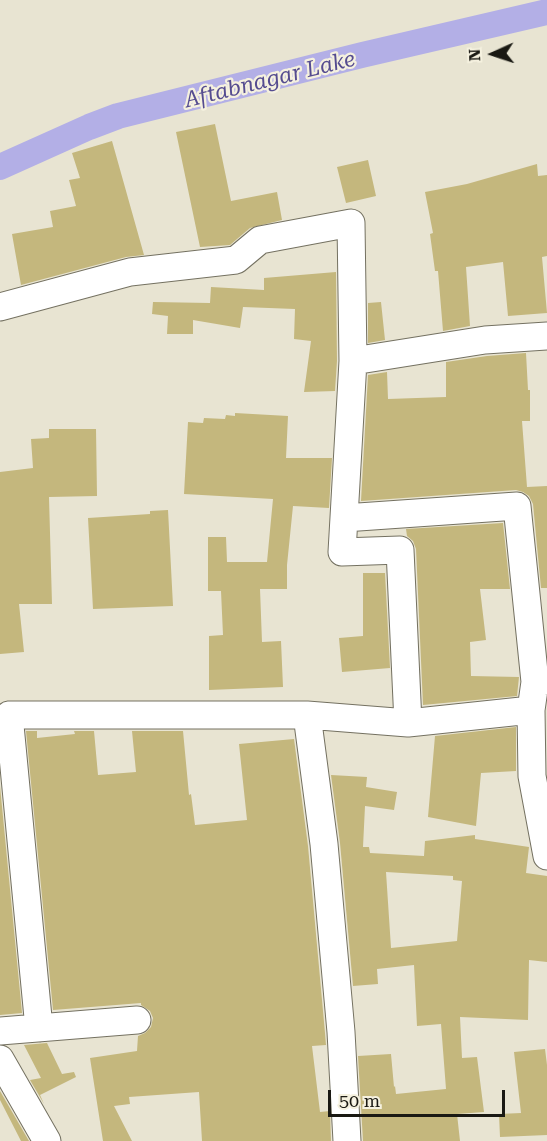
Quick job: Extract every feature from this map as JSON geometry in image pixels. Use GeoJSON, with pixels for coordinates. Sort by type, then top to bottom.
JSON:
{"type":"FeatureCollection","features":[{"type":"Feature","properties":{"kind":"street"},"geometry":{"type":"LineString","coordinates":[[0,307],[130,272],[236,260],[260,240],[351,223],[353,361],[342,552],[400,550],[408,723]]}},
{"type":"Feature","properties":{"kind":"street"},"geometry":{"type":"LineString","coordinates":[[353,361],[485,340],[547,336]]}},
{"type":"Feature","properties":{"kind":"street"},"geometry":{"type":"LineString","coordinates":[[344,518],[517,506],[541,682],[531,710],[532,776],[547,856]]}},
{"type":"Feature","properties":{"kind":"street"},"geometry":{"type":"LineString","coordinates":[[39,1028],[7,757],[9,715],[307,714],[408,723],[531,710]]}},
{"type":"Feature","properties":{"kind":"street"},"geometry":{"type":"LineString","coordinates":[[307,714],[324,844],[341,1032],[347,1141]]}},
{"type":"Feature","properties":{"kind":"street"},"geometry":{"type":"LineString","coordinates":[[0,1031],[137,1020]]}},
{"type":"Feature","properties":{"kind":"street"},"geometry":{"type":"LineString","coordinates":[[0,1059],[47,1141]]}},
{"type":"Feature","properties":{"kind":"building"},"geometry":{"type":"Polygon","coordinates":[[[215,124],[231,201],[277,192],[282,220],[250,228],[230,245],[200,247],[176,132],[215,124]]]}},
{"type":"Feature","properties":{"kind":"building"},"geometry":{"type":"Polygon","coordinates":[[[112,141],[144,255],[126,257],[21,285],[12,234],[53,227],[50,211],[76,206],[69,180],[80,178],[72,153],[112,141]]]}},
{"type":"Feature","properties":{"kind":"building"},"geometry":{"type":"Polygon","coordinates":[[[368,160],[376,196],[346,203],[337,167],[368,160]]]}},
{"type":"Feature","properties":{"kind":"building"},"geometry":{"type":"Polygon","coordinates":[[[537,164],[538,176],[547,175],[547,256],[542,257],[547,313],[508,316],[503,262],[466,267],[470,326],[443,331],[438,271],[435,271],[430,234],[433,233],[425,192],[467,184],[537,164]]]}},
{"type":"Feature","properties":{"kind":"building"},"geometry":{"type":"Polygon","coordinates":[[[336,272],[335,391],[304,392],[311,341],[294,339],[295,309],[243,307],[240,328],[193,320],[193,334],[167,334],[168,316],[152,314],[153,302],[210,303],[211,287],[264,290],[264,278],[336,272]]]}},
{"type":"Feature","properties":{"kind":"building"},"geometry":{"type":"Polygon","coordinates":[[[381,302],[385,340],[368,343],[368,303],[381,302]]]}},
{"type":"Feature","properties":{"kind":"building"},"geometry":{"type":"Polygon","coordinates":[[[526,353],[528,390],[530,390],[530,421],[522,421],[527,487],[547,486],[547,588],[541,588],[533,504],[529,496],[523,492],[516,490],[361,501],[368,375],[387,372],[388,399],[446,397],[446,362],[526,353]]]}},
{"type":"Feature","properties":{"kind":"building"},"geometry":{"type":"Polygon","coordinates":[[[235,413],[288,416],[286,458],[332,458],[329,508],[293,506],[287,589],[260,589],[262,642],[281,641],[283,687],[209,690],[209,636],[223,635],[221,591],[208,591],[208,537],[226,537],[227,562],[267,562],[273,499],[184,494],[188,422],[203,423],[204,418],[225,419],[226,415],[235,416],[235,413]]]}},
{"type":"Feature","properties":{"kind":"building"},"geometry":{"type":"Polygon","coordinates":[[[49,429],[96,429],[97,496],[49,497],[52,604],[19,604],[24,652],[0,654],[0,472],[33,468],[31,439],[49,438],[49,429]]]}},
{"type":"Feature","properties":{"kind":"building"},"geometry":{"type":"Polygon","coordinates":[[[168,510],[173,606],[93,609],[88,518],[150,514],[150,511],[168,510]]]}},
{"type":"Feature","properties":{"kind":"building"},"geometry":{"type":"Polygon","coordinates":[[[503,523],[510,589],[480,589],[486,640],[470,642],[471,676],[519,677],[517,696],[423,705],[416,549],[413,541],[407,536],[406,529],[503,523]]]}},
{"type":"Feature","properties":{"kind":"building"},"geometry":{"type":"Polygon","coordinates":[[[363,573],[385,573],[390,668],[342,672],[339,638],[363,636],[363,573]]]}},
{"type":"Feature","properties":{"kind":"building"},"geometry":{"type":"Polygon","coordinates":[[[516,727],[516,771],[481,773],[476,826],[428,817],[435,736],[516,727]]]}},
{"type":"Feature","properties":{"kind":"building"},"geometry":{"type":"Polygon","coordinates":[[[26,731],[37,731],[37,738],[75,734],[74,731],[94,731],[98,775],[136,772],[132,731],[183,731],[189,795],[191,794],[195,825],[247,820],[239,744],[294,739],[308,846],[326,1045],[312,1046],[320,1112],[330,1111],[331,1141],[202,1141],[199,1092],[129,1097],[130,1104],[114,1106],[132,1141],[103,1141],[90,1058],[137,1051],[138,1036],[151,1027],[153,1018],[150,1011],[141,1003],[53,1010],[26,731]]]}},
{"type":"Feature","properties":{"kind":"building"},"geometry":{"type":"Polygon","coordinates":[[[331,775],[367,777],[366,787],[397,792],[394,810],[365,806],[363,847],[369,847],[370,853],[424,856],[425,841],[475,835],[475,839],[529,847],[526,873],[547,876],[547,962],[529,960],[528,1020],[460,1017],[462,1058],[477,1057],[484,1112],[457,1114],[460,1141],[363,1141],[358,1056],[391,1054],[396,1094],[446,1089],[441,1024],[417,1026],[414,965],[377,969],[378,984],[353,986],[340,843],[331,775]],[[386,872],[391,948],[457,941],[462,881],[453,880],[453,876],[386,872]]]}},
{"type":"Feature","properties":{"kind":"building"},"geometry":{"type":"Polygon","coordinates":[[[0,786],[22,1013],[0,1015],[0,786]]]}},
{"type":"Feature","properties":{"kind":"building"},"geometry":{"type":"Polygon","coordinates":[[[47,1043],[62,1074],[74,1072],[76,1077],[40,1095],[44,1104],[30,1080],[41,1078],[24,1045],[47,1043]]]}},
{"type":"Feature","properties":{"kind":"building"},"geometry":{"type":"Polygon","coordinates":[[[545,1049],[547,1135],[500,1137],[499,1114],[521,1113],[514,1052],[545,1049]]]}},
{"type":"Feature","properties":{"kind":"building"},"geometry":{"type":"Polygon","coordinates":[[[0,1091],[29,1141],[21,1141],[0,1100],[0,1091]]]}},
{"type":"Feature","properties":{"kind":"waterway","name":"Aftabnagar Lake"},"geometry":{"type":"LineString","coordinates":[[0,167],[118,116],[547,12]]}}]}
